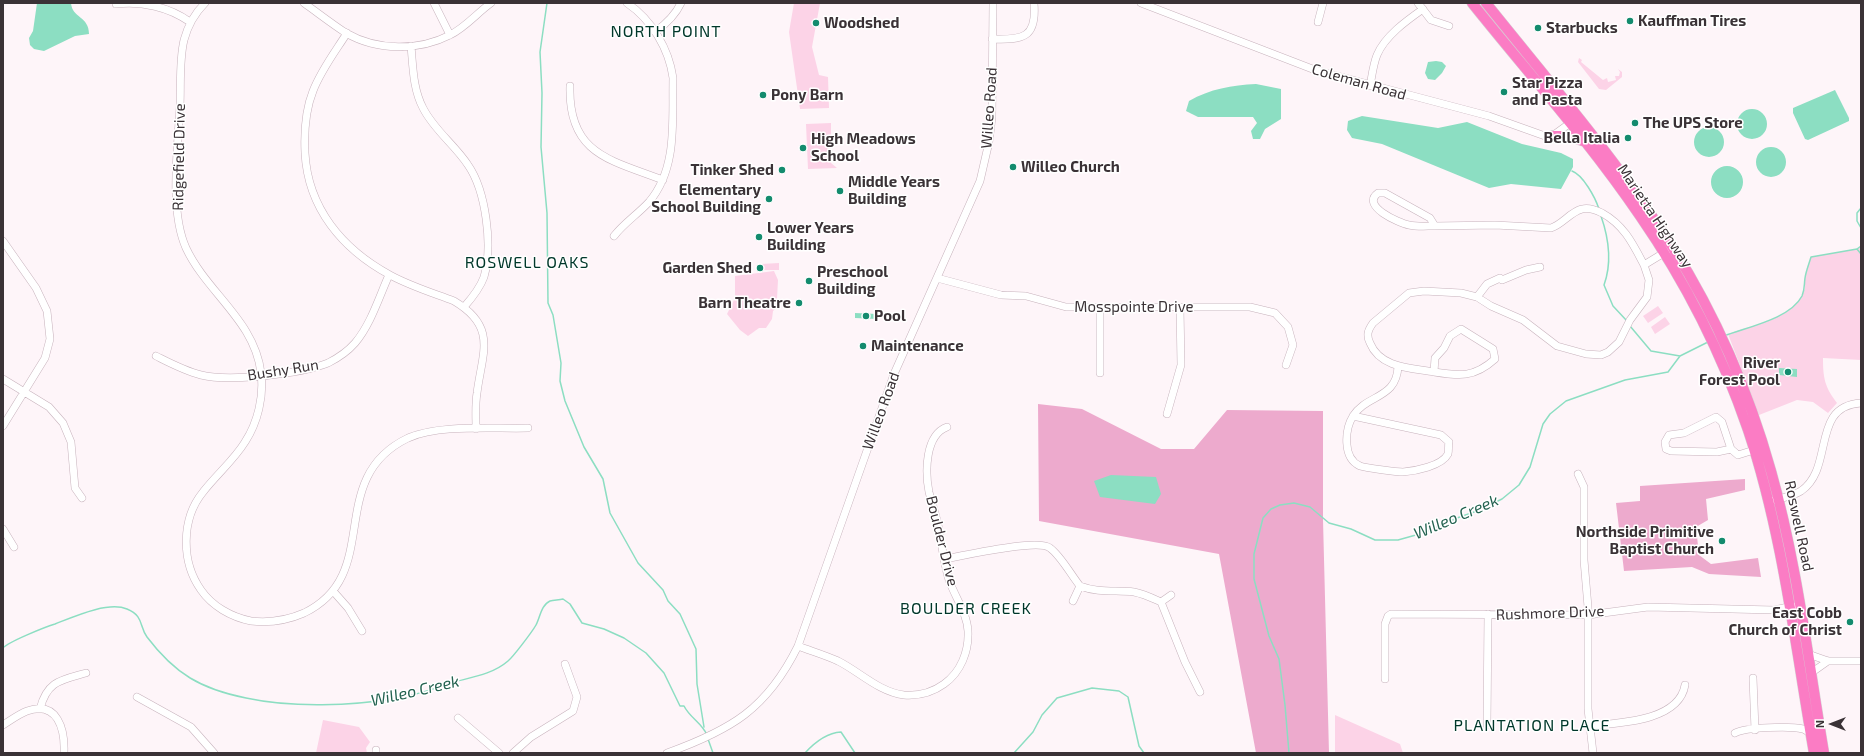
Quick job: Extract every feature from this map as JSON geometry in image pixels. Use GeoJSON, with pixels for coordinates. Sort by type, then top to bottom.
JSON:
{"type":"FeatureCollection","features":[{"type":"Feature","properties":{"kind":"highway","name":"Marietta Highway"},"geometry":{"type":"LineString","coordinates":[[1472,3],[1558,109],[1573,121],[1584,141],[1668,250]]}},
{"type":"Feature","properties":{"kind":"highway","name":"Marietta Highway"},"geometry":{"type":"LineString","coordinates":[[1486,3],[1573,121],[1630,186],[1706,317]]}},
{"type":"Feature","properties":{"kind":"highway"},"geometry":{"type":"LineString","coordinates":[[1558,109],[1560,121],[1555,134],[1584,141]]}},
{"type":"Feature","properties":{"kind":"highway","name":"Roswell Road"},"geometry":{"type":"LineString","coordinates":[[1706,317],[1727,349],[1755,420],[1774,500],[1795,606],[1808,654],[1824,753]]}},
{"type":"Feature","properties":{"kind":"highway","name":"Roswell Road"},"geometry":{"type":"LineString","coordinates":[[1706,317],[1716,350],[1736,398],[1754,450],[1774,500]]}},
{"type":"Feature","properties":{"kind":"highway","name":"Roswell Road"},"geometry":{"type":"LineString","coordinates":[[1795,606],[1803,685],[1814,753]]}},
{"type":"Feature","properties":{"kind":"street"},"geometry":{"type":"LineString","coordinates":[[116,4],[125,3],[161,8],[177,13],[190,22]]}},
{"type":"Feature","properties":{"kind":"street","name":"Ridgefield Drive"},"geometry":{"type":"LineString","coordinates":[[205,3],[190,22],[182,51],[176,202],[179,224],[186,246],[197,267],[248,333],[257,352],[262,375],[260,405],[250,433],[237,454],[202,493],[192,511],[186,541],[190,568],[199,587],[213,603],[231,615],[251,621],[275,621],[296,616],[317,606],[332,591],[343,576],[349,562],[361,491],[368,475],[378,461],[397,445],[419,434],[439,430],[528,428]]}},
{"type":"Feature","properties":{"kind":"street"},"geometry":{"type":"LineString","coordinates":[[304,3],[347,33],[360,39],[377,44],[411,46],[431,42],[450,35],[467,24],[491,3]]}},
{"type":"Feature","properties":{"kind":"street"},"geometry":{"type":"LineString","coordinates":[[434,3],[450,35]]}},
{"type":"Feature","properties":{"kind":"street"},"geometry":{"type":"LineString","coordinates":[[614,236],[621,226],[649,201],[663,180],[671,150],[673,78],[668,55],[646,19],[627,3]]}},
{"type":"Feature","properties":{"kind":"street"},"geometry":{"type":"LineString","coordinates":[[655,32],[667,23],[676,13],[681,3]]}},
{"type":"Feature","properties":{"kind":"street","name":"Willeo Road"},"geometry":{"type":"LineString","coordinates":[[667,753],[707,738],[731,725],[750,711],[773,687],[798,646],[892,380],[976,190],[986,157],[992,117],[993,3]]}},
{"type":"Feature","properties":{"kind":"street"},"geometry":{"type":"LineString","coordinates":[[992,39],[1015,39],[1026,34],[1034,24],[1034,3]]}},
{"type":"Feature","properties":{"kind":"street","name":"Coleman Road"},"geometry":{"type":"LineString","coordinates":[[1141,3],[1287,60],[1370,86],[1489,116],[1545,136],[1555,134]]}},
{"type":"Feature","properties":{"kind":"street"},"geometry":{"type":"LineString","coordinates":[[1318,22],[1323,3]]}},
{"type":"Feature","properties":{"kind":"street"},"geometry":{"type":"LineString","coordinates":[[1418,3],[1431,20],[1449,26]]}},
{"type":"Feature","properties":{"kind":"street"},"geometry":{"type":"LineString","coordinates":[[1370,86],[1376,57],[1380,50],[1406,21],[1423,9]]}},
{"type":"Feature","properties":{"kind":"street"},"geometry":{"type":"LineString","coordinates":[[347,33],[318,79],[308,104],[304,135],[307,176],[316,203],[331,226],[362,256],[389,275],[454,301],[464,307],[478,323],[485,343],[484,356],[476,394],[476,429]]}},
{"type":"Feature","properties":{"kind":"street"},"geometry":{"type":"LineString","coordinates":[[411,46],[415,84],[422,107],[434,126],[469,166],[478,182],[484,202],[486,221],[486,267],[479,287],[464,307]]}},
{"type":"Feature","properties":{"kind":"street"},"geometry":{"type":"LineString","coordinates":[[570,86],[572,118],[578,132],[588,145],[608,159],[663,180]]}},
{"type":"Feature","properties":{"kind":"street"},"geometry":{"type":"LineString","coordinates":[[1555,134],[1573,121]]}},
{"type":"Feature","properties":{"kind":"street"},"geometry":{"type":"LineString","coordinates":[[1434,372],[1435,358],[1444,348],[1450,336],[1461,329],[1493,348],[1495,359],[1487,366],[1465,376],[1434,372],[1398,366],[1388,362],[1372,348],[1367,336],[1368,329],[1384,312],[1409,292],[1461,293],[1477,297],[1491,306],[1523,320],[1557,346],[1586,354],[1601,354],[1608,352],[1619,342],[1630,320],[1647,297],[1649,280],[1644,265],[1622,228],[1616,221],[1594,209],[1583,208],[1575,212],[1557,226],[1551,228],[1495,224],[1435,226],[1414,226],[1402,223],[1376,208],[1373,203],[1374,198],[1378,193],[1385,193],[1430,218],[1435,226]]}},
{"type":"Feature","properties":{"kind":"street"},"geometry":{"type":"LineString","coordinates":[[3,241],[36,288],[47,311],[50,339],[45,358],[41,361],[3,426]]}},
{"type":"Feature","properties":{"kind":"street"},"geometry":{"type":"LineString","coordinates":[[1644,265],[1668,250]]}},
{"type":"Feature","properties":{"kind":"street"},"geometry":{"type":"LineString","coordinates":[[1477,297],[1487,284],[1500,278],[1502,280],[1526,270],[1540,267]]}},
{"type":"Feature","properties":{"kind":"street","name":"Bushy Run"},"geometry":{"type":"LineString","coordinates":[[156,356],[175,366],[201,375],[218,377],[262,375],[314,368],[329,362],[343,353],[354,343],[363,331],[389,275]]}},
{"type":"Feature","properties":{"kind":"street","name":"Mosspointe Drive"},"geometry":{"type":"LineString","coordinates":[[937,278],[1001,295],[1026,296],[1066,307],[1250,307],[1275,313],[1288,327],[1293,345],[1286,365]]}},
{"type":"Feature","properties":{"kind":"street"},"geometry":{"type":"LineString","coordinates":[[1100,307],[1100,373]]}},
{"type":"Feature","properties":{"kind":"street"},"geometry":{"type":"LineString","coordinates":[[1167,414],[1181,366],[1180,308]]}},
{"type":"Feature","properties":{"kind":"street"},"geometry":{"type":"LineString","coordinates":[[1353,416],[1441,435],[1449,442],[1448,454],[1440,462],[1402,472],[1359,466],[1351,456],[1347,442],[1348,427],[1353,416],[1362,405],[1386,392],[1391,387],[1396,381],[1398,366]]}},
{"type":"Feature","properties":{"kind":"street"},"geometry":{"type":"LineString","coordinates":[[3,379],[49,407],[63,423],[71,442],[75,488],[82,498]]}},
{"type":"Feature","properties":{"kind":"street"},"geometry":{"type":"LineString","coordinates":[[1774,500],[1796,494],[1810,483],[1818,469],[1831,419],[1841,408],[1861,403]]}},
{"type":"Feature","properties":{"kind":"street"},"geometry":{"type":"LineString","coordinates":[[1731,449],[1718,452],[1671,451],[1666,449],[1665,442],[1669,435],[1684,433],[1716,417],[1722,422],[1731,449],[1738,455],[1754,450]]}},
{"type":"Feature","properties":{"kind":"street","name":"Boulder Drive"},"geometry":{"type":"LineString","coordinates":[[798,646],[837,660],[880,687],[893,693],[917,694],[939,687],[951,677],[960,666],[966,653],[968,638],[966,620],[949,581],[939,528],[929,492],[927,471],[933,439],[939,431],[947,427]]}},
{"type":"Feature","properties":{"kind":"street"},"geometry":{"type":"LineString","coordinates":[[1578,474],[1584,487],[1584,560],[1588,615],[1589,726],[1593,753]]}},
{"type":"Feature","properties":{"kind":"street"},"geometry":{"type":"LineString","coordinates":[[3,529],[14,547]]}},
{"type":"Feature","properties":{"kind":"street"},"geometry":{"type":"LineString","coordinates":[[944,559],[970,556],[1022,544],[1046,545],[1056,554],[1080,586],[1089,590],[1134,592],[1147,595],[1161,602],[1185,662],[1200,692]]}},
{"type":"Feature","properties":{"kind":"street"},"geometry":{"type":"LineString","coordinates":[[1073,601],[1080,586]]}},
{"type":"Feature","properties":{"kind":"street"},"geometry":{"type":"LineString","coordinates":[[332,591],[348,608],[362,631]]}},
{"type":"Feature","properties":{"kind":"street"},"geometry":{"type":"LineString","coordinates":[[1161,602],[1171,595]]}},
{"type":"Feature","properties":{"kind":"street","name":"Rushmore Drive"},"geometry":{"type":"LineString","coordinates":[[1385,679],[1386,624],[1388,616],[1395,614],[1588,615],[1648,607],[1774,610],[1795,606]]}},
{"type":"Feature","properties":{"kind":"street"},"geometry":{"type":"LineString","coordinates":[[1487,725],[1488,614]]}},
{"type":"Feature","properties":{"kind":"street"},"geometry":{"type":"LineString","coordinates":[[1808,654],[1828,661],[1861,661]]}},
{"type":"Feature","properties":{"kind":"street"},"geometry":{"type":"LineString","coordinates":[[1811,673],[1828,661]]}},
{"type":"Feature","properties":{"kind":"street"},"geometry":{"type":"LineString","coordinates":[[512,753],[531,737],[573,711],[578,697],[565,664]]}},
{"type":"Feature","properties":{"kind":"street"},"geometry":{"type":"LineString","coordinates":[[40,709],[42,699],[50,686],[63,679],[86,673]]}},
{"type":"Feature","properties":{"kind":"street"},"geometry":{"type":"LineString","coordinates":[[1753,678],[1755,730]]}},
{"type":"Feature","properties":{"kind":"street"},"geometry":{"type":"LineString","coordinates":[[1589,726],[1637,721],[1654,716],[1681,697],[1684,685]]}},
{"type":"Feature","properties":{"kind":"street"},"geometry":{"type":"LineString","coordinates":[[1794,728],[1804,721],[1801,704],[1803,685]]}},
{"type":"Feature","properties":{"kind":"street"},"geometry":{"type":"LineString","coordinates":[[137,697],[191,727],[214,753]]}},
{"type":"Feature","properties":{"kind":"street"},"geometry":{"type":"LineString","coordinates":[[3,725],[27,711],[40,709],[50,712],[61,723],[64,734],[64,753]]}},
{"type":"Feature","properties":{"kind":"street"},"geometry":{"type":"LineString","coordinates":[[458,718],[499,753]]}},
{"type":"Feature","properties":{"kind":"street"},"geometry":{"type":"LineString","coordinates":[[1735,733],[1744,730],[1794,728],[1805,730],[1811,734]]}},
{"type":"Feature","properties":{"kind":"shaded area"},"geometry":{"type":"Polygon","coordinates":[[[37,3],[71,3],[74,12],[84,20],[89,34],[75,36],[44,51],[34,49],[30,45],[29,38],[33,31],[37,3]]]}},
{"type":"Feature","properties":{"kind":"shaded area"},"geometry":{"type":"Polygon","coordinates":[[[794,3],[820,3],[812,47],[819,75],[828,77],[829,108],[800,109],[789,32],[794,3]]]}},
{"type":"Feature","properties":{"kind":"shaded area"},"geometry":{"type":"Polygon","coordinates":[[[1579,58],[1582,60],[1581,62],[1603,80],[1607,78],[1608,82],[1616,80],[1615,76],[1619,76],[1620,72],[1618,69],[1622,72],[1622,77],[1606,90],[1599,89],[1578,62],[1579,58]]]}},
{"type":"Feature","properties":{"kind":"shaded area"},"geometry":{"type":"Polygon","coordinates":[[[1428,62],[1442,62],[1446,66],[1435,80],[1428,79],[1425,73],[1428,62]]]}},
{"type":"Feature","properties":{"kind":"shaded area"},"geometry":{"type":"Polygon","coordinates":[[[1256,84],[1281,89],[1281,119],[1265,129],[1260,139],[1253,139],[1251,131],[1257,123],[1253,117],[1198,117],[1186,111],[1189,101],[1205,93],[1238,85],[1256,84]]]}},
{"type":"Feature","properties":{"kind":"shaded area"},"geometry":{"type":"Polygon","coordinates":[[[1835,90],[1849,118],[1849,121],[1808,140],[1805,139],[1793,113],[1793,108],[1835,90]]]}},
{"type":"Feature","properties":{"kind":"shaded area"},"geometry":{"type":"Polygon","coordinates":[[[1752,109],[1763,113],[1767,124],[1763,135],[1752,139],[1741,135],[1737,124],[1741,113],[1752,109]]]}},
{"type":"Feature","properties":{"kind":"shaded area"},"geometry":{"type":"Polygon","coordinates":[[[1362,116],[1438,128],[1467,122],[1522,144],[1561,153],[1573,159],[1573,167],[1561,189],[1511,184],[1489,188],[1382,144],[1352,138],[1347,130],[1348,121],[1362,116]]]}},
{"type":"Feature","properties":{"kind":"shaded area"},"geometry":{"type":"Polygon","coordinates":[[[831,123],[831,163],[837,168],[808,169],[806,124],[831,123]]]}},
{"type":"Feature","properties":{"kind":"shaded area"},"geometry":{"type":"Polygon","coordinates":[[[1709,127],[1720,131],[1724,142],[1720,153],[1709,157],[1698,153],[1694,142],[1698,131],[1709,127]]]}},
{"type":"Feature","properties":{"kind":"shaded area"},"geometry":{"type":"Polygon","coordinates":[[[1771,147],[1782,151],[1786,162],[1782,173],[1771,177],[1760,173],[1756,162],[1760,151],[1771,147]]]}},
{"type":"Feature","properties":{"kind":"shaded area"},"geometry":{"type":"Polygon","coordinates":[[[1727,166],[1736,169],[1740,173],[1743,182],[1740,191],[1736,195],[1727,198],[1718,195],[1714,191],[1711,182],[1714,173],[1718,169],[1727,166]]]}},
{"type":"Feature","properties":{"kind":"shaded area"},"geometry":{"type":"Polygon","coordinates":[[[1861,246],[1861,360],[1823,358],[1826,382],[1837,403],[1828,413],[1813,402],[1797,400],[1759,415],[1728,334],[1772,320],[1791,309],[1799,301],[1804,291],[1805,275],[1811,257],[1857,249],[1861,246]]]}},
{"type":"Feature","properties":{"kind":"shaded area"},"geometry":{"type":"Polygon","coordinates":[[[779,263],[779,270],[761,270],[761,264],[779,263]]]}},
{"type":"Feature","properties":{"kind":"shaded area"},"geometry":{"type":"Polygon","coordinates":[[[774,271],[778,280],[777,299],[782,303],[773,311],[772,319],[766,328],[759,328],[748,336],[740,330],[727,314],[735,298],[735,276],[774,271]]]}},
{"type":"Feature","properties":{"kind":"shaded area"},"geometry":{"type":"Polygon","coordinates":[[[1658,306],[1663,313],[1648,323],[1643,316],[1658,306]]]}},
{"type":"Feature","properties":{"kind":"shaded area","name":"Pool"},"geometry":{"type":"Polygon","coordinates":[[[855,313],[877,314],[877,319],[855,318],[855,313]]]}},
{"type":"Feature","properties":{"kind":"shaded area"},"geometry":{"type":"Polygon","coordinates":[[[1665,317],[1670,324],[1655,334],[1651,327],[1665,317]]]}},
{"type":"Feature","properties":{"kind":"shaded area","name":"River Forest Pool"},"geometry":{"type":"Polygon","coordinates":[[[1779,368],[1797,369],[1797,377],[1779,375],[1779,368]]]}},
{"type":"Feature","properties":{"kind":"shaded area"},"geometry":{"type":"Polygon","coordinates":[[[1038,404],[1082,409],[1161,449],[1194,449],[1227,410],[1323,411],[1323,520],[1329,753],[1256,753],[1219,554],[1039,521],[1038,404]]]}},
{"type":"Feature","properties":{"kind":"shaded area"},"geometry":{"type":"Polygon","coordinates":[[[1111,475],[1156,477],[1161,494],[1155,504],[1100,497],[1094,481],[1111,475]]]}},
{"type":"Feature","properties":{"kind":"shaded area"},"geometry":{"type":"Polygon","coordinates":[[[1745,479],[1745,490],[1706,499],[1708,520],[1696,527],[1699,555],[1711,564],[1758,558],[1761,577],[1709,574],[1692,567],[1624,571],[1616,503],[1640,501],[1640,486],[1745,479]]]}},
{"type":"Feature","properties":{"kind":"shaded area"},"geometry":{"type":"Polygon","coordinates":[[[1335,715],[1400,744],[1403,753],[1335,753],[1335,715]]]}},
{"type":"Feature","properties":{"kind":"shaded area"},"geometry":{"type":"Polygon","coordinates":[[[323,720],[359,727],[370,742],[366,748],[367,753],[316,753],[323,720]]]}},
{"type":"Feature","properties":{"kind":"waterway"},"geometry":{"type":"LineString","coordinates":[[547,3],[540,52],[542,93],[541,147],[547,213],[548,303],[553,315],[561,363],[560,381],[565,401],[584,447],[603,479],[610,513],[638,563],[663,590],[668,601],[680,614],[696,649],[697,684],[704,727]]}},
{"type":"Feature","properties":{"kind":"waterway"},"geometry":{"type":"LineString","coordinates":[[1572,171],[1580,177],[1592,193],[1599,209]]}},
{"type":"Feature","properties":{"kind":"waterway","name":"Willeo Creek"},"geometry":{"type":"LineString","coordinates":[[1861,208],[1857,213],[1857,221],[1861,228]]}},
{"type":"Feature","properties":{"kind":"waterway"},"geometry":{"type":"LineString","coordinates":[[1601,216],[1608,242],[1609,260],[1604,285],[1613,306],[1627,321]]}},
{"type":"Feature","properties":{"kind":"waterway","name":"Willeo Creek"},"geometry":{"type":"LineString","coordinates":[[1724,336],[1767,321],[1788,311],[1796,304],[1803,294],[1805,275],[1811,257],[1857,249],[1861,246]]}},
{"type":"Feature","properties":{"kind":"waterway","name":"Willeo Creek"},"geometry":{"type":"LineString","coordinates":[[1857,249],[1861,254]]}},
{"type":"Feature","properties":{"kind":"waterway"},"geometry":{"type":"LineString","coordinates":[[1630,326],[1651,351],[1680,356]]}},
{"type":"Feature","properties":{"kind":"waterway","name":"Willeo Creek"},"geometry":{"type":"LineString","coordinates":[[1289,753],[1279,659],[1269,636],[1254,579],[1254,554],[1263,518],[1271,509],[1280,505],[1294,503],[1310,507],[1329,523],[1351,529],[1375,540],[1398,540],[1423,533],[1502,499],[1519,485],[1530,467],[1543,424],[1550,414],[1566,401],[1625,380],[1668,372],[1680,356],[1708,342]]}},
{"type":"Feature","properties":{"kind":"waterway","name":"Willeo Creek"},"geometry":{"type":"LineString","coordinates":[[3,648],[6,645],[43,628],[81,614],[101,608],[119,607],[127,609],[139,618],[147,637],[168,661],[190,678],[215,690],[246,698],[302,705],[361,703],[412,695],[496,669],[514,655],[536,625],[545,605],[550,601],[563,599],[570,604],[582,623],[604,629],[624,638],[646,653],[664,673],[680,706],[684,706],[707,735]]}},
{"type":"Feature","properties":{"kind":"waterway","name":"Willeo Creek"},"geometry":{"type":"LineString","coordinates":[[1014,753],[1033,732],[1042,715],[1057,698],[1092,688],[1119,691],[1128,697],[1139,746],[1144,753]]}},
{"type":"Feature","properties":{"kind":"waterway","name":"Willeo Creek"},"geometry":{"type":"LineString","coordinates":[[805,753],[826,736],[841,732],[855,753]]}},
{"type":"Feature","properties":{"kind":"waterway","name":"Willeo Creek"},"geometry":{"type":"LineString","coordinates":[[708,739],[713,753]]}},
{"type":"Feature","properties":{"kind":"place","name":"Kauffman Tires"},"geometry":{"type":"Point","coordinates":[1630,21]}},
{"type":"Feature","properties":{"kind":"place","name":"Woodshed"},"geometry":{"type":"Point","coordinates":[816,23]}},
{"type":"Feature","properties":{"kind":"place","name":"Starbucks"},"geometry":{"type":"Point","coordinates":[1538,28]}},
{"type":"Feature","properties":{"kind":"place","name":"Star Pizza and Pasta"},"geometry":{"type":"Point","coordinates":[1504,92]}},
{"type":"Feature","properties":{"kind":"place","name":"Pony Barn"},"geometry":{"type":"Point","coordinates":[763,95]}},
{"type":"Feature","properties":{"kind":"place","name":"The UPS Store"},"geometry":{"type":"Point","coordinates":[1635,123]}},
{"type":"Feature","properties":{"kind":"place","name":"Bella Italia"},"geometry":{"type":"Point","coordinates":[1628,138]}},
{"type":"Feature","properties":{"kind":"place","name":"High Meadows School"},"geometry":{"type":"Point","coordinates":[803,148]}},
{"type":"Feature","properties":{"kind":"place","name":"Willeo Church"},"geometry":{"type":"Point","coordinates":[1013,167]}},
{"type":"Feature","properties":{"kind":"place","name":"Tinker Shed"},"geometry":{"type":"Point","coordinates":[782,170]}},
{"type":"Feature","properties":{"kind":"place","name":"Middle Years Building"},"geometry":{"type":"Point","coordinates":[840,191]}},
{"type":"Feature","properties":{"kind":"place","name":"Elementary School Building"},"geometry":{"type":"Point","coordinates":[769,199]}},
{"type":"Feature","properties":{"kind":"place","name":"Lower Years Building"},"geometry":{"type":"Point","coordinates":[759,237]}},
{"type":"Feature","properties":{"kind":"place","name":"Garden Shed"},"geometry":{"type":"Point","coordinates":[760,268]}},
{"type":"Feature","properties":{"kind":"place","name":"Preschool Building"},"geometry":{"type":"Point","coordinates":[809,281]}},
{"type":"Feature","properties":{"kind":"place","name":"Barn Theatre"},"geometry":{"type":"Point","coordinates":[799,303]}},
{"type":"Feature","properties":{"kind":"place","name":"Pool"},"geometry":{"type":"Point","coordinates":[866,316]}},
{"type":"Feature","properties":{"kind":"place","name":"Maintenance"},"geometry":{"type":"Point","coordinates":[863,346]}},
{"type":"Feature","properties":{"kind":"place","name":"River Forest Pool"},"geometry":{"type":"Point","coordinates":[1788,372]}},
{"type":"Feature","properties":{"kind":"place","name":"Northside Primitive Baptist Church"},"geometry":{"type":"Point","coordinates":[1722,541]}},
{"type":"Feature","properties":{"kind":"place","name":"East Cobb Church of Christ"},"geometry":{"type":"Point","coordinates":[1850,622]}},
{"type":"Feature","properties":{"kind":"district","name":"NORTH POINT"},"geometry":{"type":"Point","coordinates":[666,32]}},
{"type":"Feature","properties":{"kind":"district","name":"ROSWELL OAKS"},"geometry":{"type":"Point","coordinates":[527,263]}},
{"type":"Feature","properties":{"kind":"district","name":"BOULDER CREEK"},"geometry":{"type":"Point","coordinates":[966,609]}},
{"type":"Feature","properties":{"kind":"district","name":"PLANTATION PLACE"},"geometry":{"type":"Point","coordinates":[1532,726]}}]}
